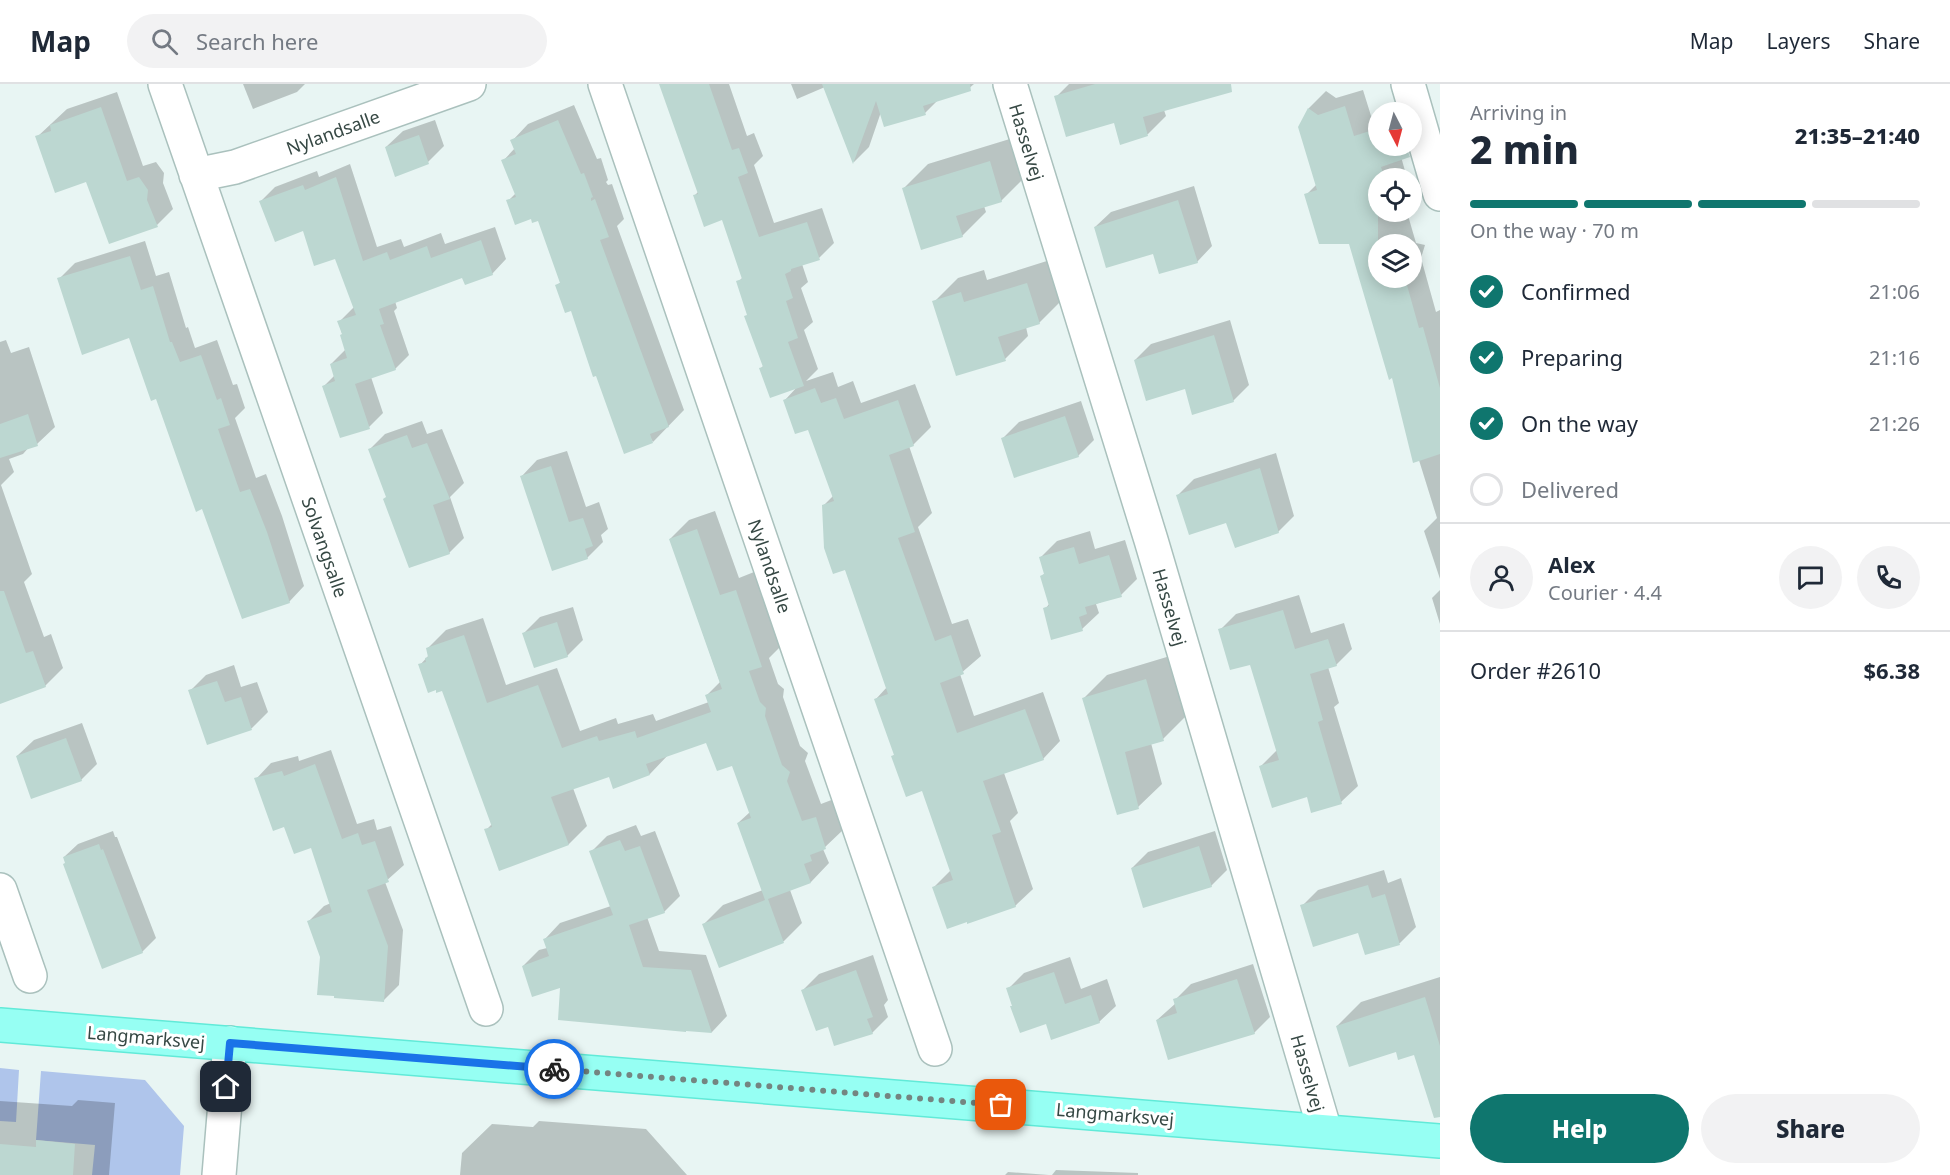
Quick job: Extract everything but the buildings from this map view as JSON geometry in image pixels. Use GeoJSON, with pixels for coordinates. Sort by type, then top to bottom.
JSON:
{"type":"FeatureCollection","features":[{"type":"Feature","properties":{"kind":"main road","name":"Langmarksvej"},"geometry":{"type":"LineString","coordinates":[[0,1025],[1440,1141]]}},
{"type":"Feature","properties":{"kind":"street","name":"Solvangsalle"},"geometry":{"type":"LineString","coordinates":[[165,84],[486,1009]]}},
{"type":"Feature","properties":{"kind":"street","name":"Nylandsalle"},"geometry":{"type":"LineString","coordinates":[[196,175],[235,168],[469,84]]}},
{"type":"Feature","properties":{"kind":"street","name":"Nylandsalle"},"geometry":{"type":"LineString","coordinates":[[605,84],[935,1049]]}},
{"type":"Feature","properties":{"kind":"street","name":"Hasselvej"},"geometry":{"type":"LineString","coordinates":[[1010,84],[1154,552],[1325,1131]]}},
{"type":"Feature","properties":{"kind":"street"},"geometry":{"type":"LineString","coordinates":[[1408,84],[1440,194]]}},
{"type":"Feature","properties":{"kind":"street"},"geometry":{"type":"LineString","coordinates":[[0,890],[30,976]]}},
{"type":"Feature","properties":{"kind":"street"},"geometry":{"type":"LineString","coordinates":[[219,1175],[230,1043]]}},
{"type":"Feature","properties":{"kind":"shaded area"},"geometry":{"type":"Polygon","coordinates":[[[0,1068],[19,1070],[16,1122],[0,1121],[0,1068]]]}},
{"type":"Feature","properties":{"kind":"shaded area"},"geometry":{"type":"Polygon","coordinates":[[[41,1071],[145,1080],[184,1126],[180,1175],[92,1175],[95,1145],[36,1140],[41,1071]]]}},
{"type":"Feature","properties":{"kind":"way so far"},"geometry":{"type":"LineString","coordinates":[[554,1069],[1001,1105]]}},
{"type":"Feature","properties":{"kind":"route"},"geometry":{"type":"LineString","coordinates":[[226,1087],[230,1043],[554,1069]]}}]}
